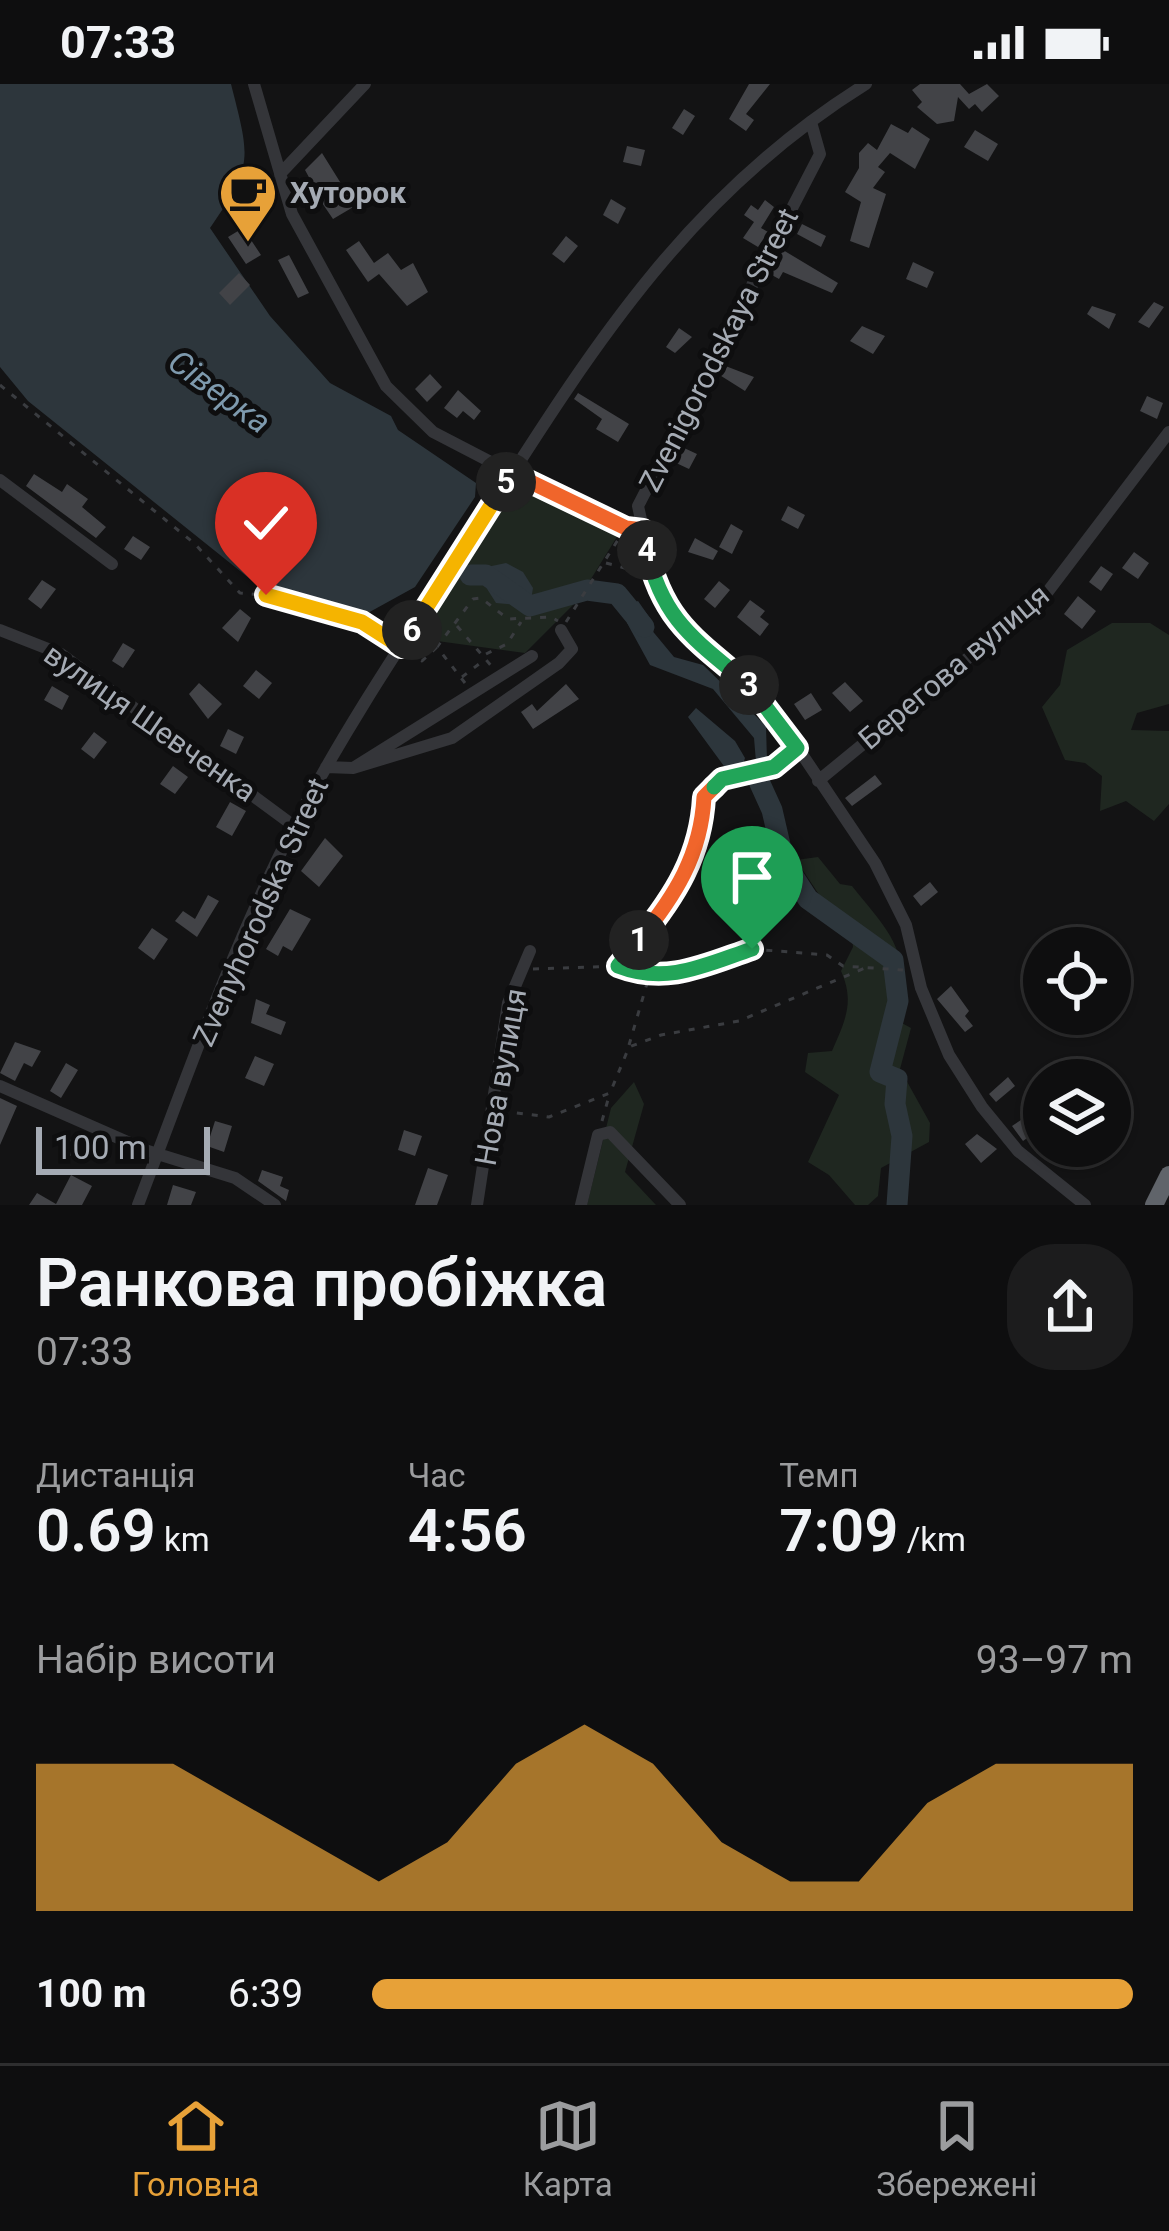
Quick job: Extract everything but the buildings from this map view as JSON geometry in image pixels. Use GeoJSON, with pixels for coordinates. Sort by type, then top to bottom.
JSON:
{"type":"FeatureCollection","features":[{"type":"Feature","properties":{"kind":"highway"},"geometry":{"type":"LineString","coordinates":[[1154,1205],[1169,1175]]}},
{"type":"Feature","properties":{"kind":"street"},"geometry":{"type":"LineString","coordinates":[[254,84],[298,228],[386,386],[433,432],[512,473]]}},
{"type":"Feature","properties":{"kind":"street"},"geometry":{"type":"LineString","coordinates":[[280,174],[365,84]]}},
{"type":"Feature","properties":{"kind":"street","name":"Zvenyhorodska Street"},"geometry":{"type":"LineString","coordinates":[[138,1205],[294,826],[326,767],[512,473],[604,332],[654,266],[711,205],[811,122],[866,84]]}},
{"type":"Feature","properties":{"kind":"street","name":"Zvenigorodskaya Street"},"geometry":{"type":"LineString","coordinates":[[638,506],[820,154],[811,122]]}},
{"type":"Feature","properties":{"kind":"street","name":"Берегова вулиця"},"geometry":{"type":"LineString","coordinates":[[818,781],[1046,594],[1169,432]]}},
{"type":"Feature","properties":{"kind":"street"},"geometry":{"type":"LineString","coordinates":[[0,480],[112,563]]}},
{"type":"Feature","properties":{"kind":"street"},"geometry":{"type":"LineString","coordinates":[[638,506],[652,574],[672,617],[752,688],[875,863],[906,925],[922,988],[949,1055],[1018,1151],[1085,1205]]}},
{"type":"Feature","properties":{"kind":"street"},"geometry":{"type":"LineString","coordinates":[[326,767],[353,768],[452,738],[560,663],[572,649],[562,628]]}},
{"type":"Feature","properties":{"kind":"street","name":"вулиця Шевченка"},"geometry":{"type":"LineString","coordinates":[[0,630],[61,655],[294,826]]}},
{"type":"Feature","properties":{"kind":"street"},"geometry":{"type":"LineString","coordinates":[[353,768],[532,656]]}},
{"type":"Feature","properties":{"kind":"street","name":"Нова вулиця"},"geometry":{"type":"LineString","coordinates":[[477,1205],[508,1003],[530,951]]}},
{"type":"Feature","properties":{"kind":"street"},"geometry":{"type":"LineString","coordinates":[[0,1086],[158,1152],[235,1178],[275,1205]]}},
{"type":"Feature","properties":{"kind":"street"},"geometry":{"type":"LineString","coordinates":[[580,1205],[598,1135],[610,1132],[680,1205]]}},
{"type":"Feature","properties":{"kind":"path"},"geometry":{"type":"LineString","coordinates":[[0,385],[195,544],[240,593],[266,595],[362,622],[422,661],[456,625],[467,605],[481,598],[490,611],[521,620],[551,616],[562,628]]}},
{"type":"Feature","properties":{"kind":"path"},"geometry":{"type":"LineString","coordinates":[[512,473],[626,528],[643,530]]}},
{"type":"Feature","properties":{"kind":"path","name":"Zvenigorodskaya Street"},"geometry":{"type":"LineString","coordinates":[[580,604],[638,506]]}},
{"type":"Feature","properties":{"kind":"path"},"geometry":{"type":"LineString","coordinates":[[605,562],[628,572],[652,574]]}},
{"type":"Feature","properties":{"kind":"path"},"geometry":{"type":"LineString","coordinates":[[460,678],[507,644],[521,620]]}},
{"type":"Feature","properties":{"kind":"path"},"geometry":{"type":"LineString","coordinates":[[456,625],[499,676]]}},
{"type":"Feature","properties":{"kind":"path"},"geometry":{"type":"LineString","coordinates":[[437,647],[472,693]]}},
{"type":"Feature","properties":{"kind":"path"},"geometry":{"type":"LineString","coordinates":[[618,966],[676,894],[702,833],[704,797],[722,779],[774,767],[797,748]]}},
{"type":"Feature","properties":{"kind":"path"},"geometry":{"type":"LineString","coordinates":[[520,970],[618,966],[649,978],[677,974],[752,949],[827,955],[843,966],[904,970]]}},
{"type":"Feature","properties":{"kind":"path"},"geometry":{"type":"LineString","coordinates":[[629,1047],[661,1035],[740,1021],[865,968]]}},
{"type":"Feature","properties":{"kind":"path"},"geometry":{"type":"LineString","coordinates":[[598,1135],[649,978]]}},
{"type":"Feature","properties":{"kind":"path"},"geometry":{"type":"LineString","coordinates":[[494,1110],[549,1117],[610,1093]]}},
{"type":"Feature","properties":{"kind":"shaded area"},"geometry":{"type":"Polygon","coordinates":[[[526,475],[623,527],[578,600],[525,653],[408,637],[526,475]]]}},
{"type":"Feature","properties":{"kind":"shaded area"},"geometry":{"type":"Polygon","coordinates":[[[1112,623],[1150,623],[1169,635],[1169,704],[1137,713],[1131,730],[1169,731],[1169,804],[1154,821],[1126,801],[1100,811],[1102,776],[1085,763],[1065,760],[1042,707],[1060,685],[1067,650],[1112,623]]]}},
{"type":"Feature","properties":{"kind":"shaded area"},"geometry":{"type":"Polygon","coordinates":[[[818,857],[840,884],[852,886],[895,946],[902,977],[900,1022],[911,1028],[900,1069],[930,1123],[929,1142],[881,1168],[878,1196],[868,1205],[855,1205],[829,1175],[808,1162],[839,1095],[805,1072],[808,1053],[832,1051],[837,1040],[848,1002],[841,971],[853,947],[850,920],[820,896],[796,860],[818,857]]]}},
{"type":"Feature","properties":{"kind":"shaded area"},"geometry":{"type":"Polygon","coordinates":[[[634,1082],[644,1104],[625,1172],[656,1205],[587,1205],[611,1108],[634,1082]]]}},
{"type":"Feature","properties":{"kind":"water","name":"Сіверка"},"geometry":{"type":"Polygon","coordinates":[[[0,84],[231,84],[244,160],[235,189],[210,228],[270,316],[330,383],[391,416],[398,430],[476,483],[475,497],[415,587],[366,614],[255,583],[28,401],[0,367],[0,84]]]}},
{"type":"Feature","properties":{"kind":"water"},"geometry":{"type":"Polygon","coordinates":[[[506,563],[523,572],[533,588],[530,606],[496,603],[484,584],[487,567],[506,563]]]}},
{"type":"Feature","properties":{"kind":"water"},"geometry":{"type":"Polygon","coordinates":[[[638,601],[652,621],[650,628],[674,657],[703,665],[766,726],[767,761],[756,762],[754,738],[713,689],[650,665],[627,623],[630,604],[638,601]]]}},
{"type":"Feature","properties":{"kind":"water"},"geometry":{"type":"Polygon","coordinates":[[[696,708],[735,741],[745,758],[741,771],[729,773],[688,717],[696,708]]]}},
{"type":"Feature","properties":{"kind":"waterway"},"geometry":{"type":"LineString","coordinates":[[470,575],[486,575],[530,606],[587,590],[617,594],[644,627]]}},
{"type":"Feature","properties":{"kind":"waterway"},"geometry":{"type":"LineString","coordinates":[[757,777],[772,810],[784,862],[808,899],[893,960],[898,1001],[880,1072],[897,1079],[895,1104],[902,1136],[897,1205]]}},
{"type":"Feature","properties":{"kind":"place","name":"Хуторок"},"geometry":{"type":"Point","coordinates":[248,244]}},
{"type":"Feature","properties":{"kind":"route"},"geometry":{"type":"LineString","coordinates":[[266,595],[362,622],[401,647],[512,473],[626,528],[643,530],[666,608],[682,628],[763,699],[797,748],[774,767],[722,779],[704,797],[702,833],[676,894],[618,966],[649,978],[677,974],[752,949]]}}]}
